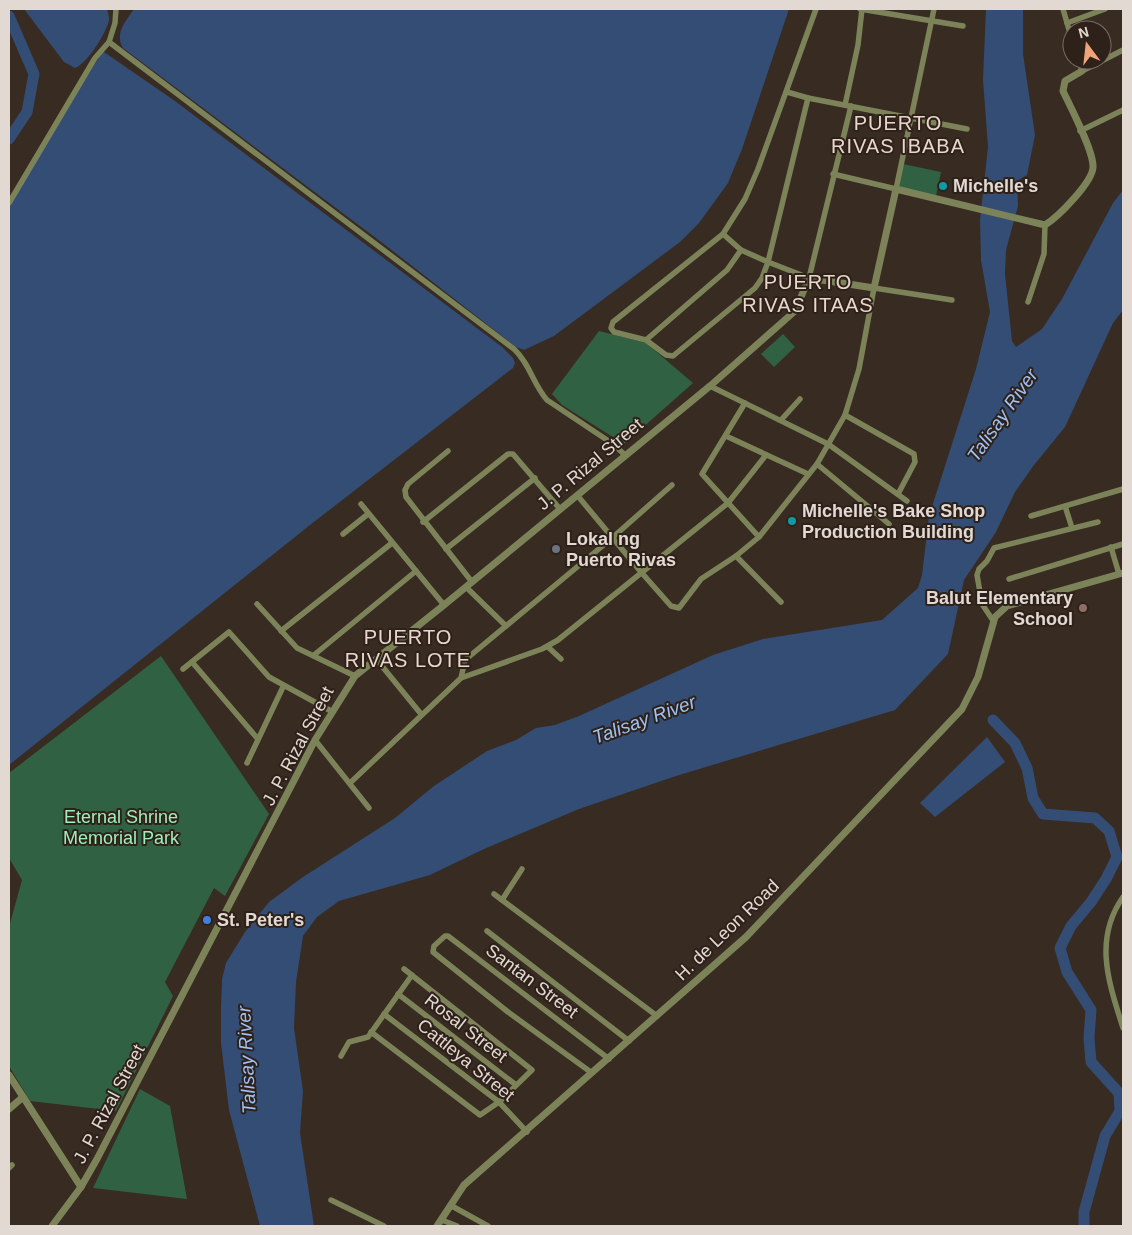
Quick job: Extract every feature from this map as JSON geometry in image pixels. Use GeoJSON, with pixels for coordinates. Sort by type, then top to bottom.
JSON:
{"type":"FeatureCollection","features":[{"type":"Feature","properties":{"kind":"street"},"geometry":{"type":"LineString","coordinates":[[9,203],[95,58],[110,42],[115,23],[116,9]]}},
{"type":"Feature","properties":{"kind":"street"},"geometry":{"type":"LineString","coordinates":[[808,98],[768,262],[762,278],[755,288],[678,353],[666,355],[646,340],[614,332],[611,328],[613,322],[723,234],[745,199],[787,92],[816,9]]}},
{"type":"Feature","properties":{"kind":"street"},"geometry":{"type":"LineString","coordinates":[[809,278],[848,106],[858,45],[861,9],[963,26]]}},
{"type":"Feature","properties":{"kind":"street"},"geometry":{"type":"LineString","coordinates":[[578,495],[640,572],[671,606],[678,608],[701,579],[736,556],[759,536],[816,464],[845,415],[859,369],[874,288],[912,119],[934,9]]}},
{"type":"Feature","properties":{"kind":"street"},"geometry":{"type":"LineString","coordinates":[[1075,20],[1105,9]]}},
{"type":"Feature","properties":{"kind":"street"},"geometry":{"type":"LineString","coordinates":[[110,42],[514,349],[525,359],[541,393],[547,400],[613,444],[625,455]]}},
{"type":"Feature","properties":{"kind":"street"},"geometry":{"type":"LineString","coordinates":[[833,174],[1045,225],[1056,218],[1092,174],[1093,160],[1062,85],[1082,71],[1123,50]]}},
{"type":"Feature","properties":{"kind":"street"},"geometry":{"type":"LineString","coordinates":[[787,92],[808,98],[967,129]]}},
{"type":"Feature","properties":{"kind":"street"},"geometry":{"type":"LineString","coordinates":[[1080,131],[1123,110]]}},
{"type":"Feature","properties":{"kind":"street"},"geometry":{"type":"LineString","coordinates":[[1028,302],[1044,254],[1045,225]]}},
{"type":"Feature","properties":{"kind":"street"},"geometry":{"type":"LineString","coordinates":[[723,234],[741,250],[809,278],[952,300]]}},
{"type":"Feature","properties":{"kind":"street"},"geometry":{"type":"LineString","coordinates":[[646,340],[727,270],[741,250]]}},
{"type":"Feature","properties":{"kind":"street","name":"J. P. Rizal Street"},"geometry":{"type":"LineString","coordinates":[[52,1226],[81,1187],[315,740],[331,711],[355,676],[378,660],[710,386],[795,311],[809,278]]}},
{"type":"Feature","properties":{"kind":"street"},"geometry":{"type":"LineString","coordinates":[[710,386],[828,444],[908,501]]}},
{"type":"Feature","properties":{"kind":"street"},"geometry":{"type":"LineString","coordinates":[[781,420],[800,399]]}},
{"type":"Feature","properties":{"kind":"street"},"geometry":{"type":"LineString","coordinates":[[745,403],[702,474],[759,536]]}},
{"type":"Feature","properties":{"kind":"street"},"geometry":{"type":"LineString","coordinates":[[845,415],[914,454],[915,462],[898,494]]}},
{"type":"Feature","properties":{"kind":"street"},"geometry":{"type":"LineString","coordinates":[[726,436],[808,474]]}},
{"type":"Feature","properties":{"kind":"street"},"geometry":{"type":"LineString","coordinates":[[448,451],[408,484],[405,490],[406,496],[423,522],[446,549],[469,585],[506,626]]}},
{"type":"Feature","properties":{"kind":"street"},"geometry":{"type":"LineString","coordinates":[[423,522],[508,454],[514,454],[560,509]]}},
{"type":"Feature","properties":{"kind":"street"},"geometry":{"type":"LineString","coordinates":[[350,783],[460,678],[548,647],[728,503],[766,455]]}},
{"type":"Feature","properties":{"kind":"street"},"geometry":{"type":"LineString","coordinates":[[816,464],[889,524]]}},
{"type":"Feature","properties":{"kind":"street"},"geometry":{"type":"LineString","coordinates":[[446,549],[535,478]]}},
{"type":"Feature","properties":{"kind":"street"},"geometry":{"type":"LineString","coordinates":[[460,678],[465,660],[612,538],[672,485]]}},
{"type":"Feature","properties":{"kind":"street"},"geometry":{"type":"LineString","coordinates":[[1030,516],[1123,489]]}},
{"type":"Feature","properties":{"kind":"street"},"geometry":{"type":"LineString","coordinates":[[360,504],[444,605]]}},
{"type":"Feature","properties":{"kind":"street"},"geometry":{"type":"LineString","coordinates":[[1065,506],[1072,528]]}},
{"type":"Feature","properties":{"kind":"street"},"geometry":{"type":"LineString","coordinates":[[343,534],[368,514]]}},
{"type":"Feature","properties":{"kind":"street"},"geometry":{"type":"LineString","coordinates":[[1098,522],[994,548],[977,575],[982,604],[994,622],[999,612],[1007,606],[1121,573],[1111,547]]}},
{"type":"Feature","properties":{"kind":"street"},"geometry":{"type":"LineString","coordinates":[[281,631],[392,543]]}},
{"type":"Feature","properties":{"kind":"street"},"geometry":{"type":"LineString","coordinates":[[1008,579],[1123,544]]}},
{"type":"Feature","properties":{"kind":"street"},"geometry":{"type":"LineString","coordinates":[[736,556],[781,602]]}},
{"type":"Feature","properties":{"kind":"street"},"geometry":{"type":"LineString","coordinates":[[314,656],[416,572]]}},
{"type":"Feature","properties":{"kind":"street"},"geometry":{"type":"LineString","coordinates":[[257,604],[296,648],[355,676]]}},
{"type":"Feature","properties":{"kind":"street","name":"H. de Leon Road"},"geometry":{"type":"LineString","coordinates":[[440,1223],[464,1185],[746,938],[962,708],[978,677],[994,622]]}},
{"type":"Feature","properties":{"kind":"street"},"geometry":{"type":"LineString","coordinates":[[183,669],[229,632],[255,664],[283,687],[331,711]]}},
{"type":"Feature","properties":{"kind":"street"},"geometry":{"type":"LineString","coordinates":[[548,647],[561,659]]}},
{"type":"Feature","properties":{"kind":"street"},"geometry":{"type":"LineString","coordinates":[[378,660],[422,714]]}},
{"type":"Feature","properties":{"kind":"street"},"geometry":{"type":"LineString","coordinates":[[192,662],[257,738]]}},
{"type":"Feature","properties":{"kind":"street"},"geometry":{"type":"LineString","coordinates":[[247,763],[257,738],[283,687]]}},
{"type":"Feature","properties":{"kind":"street"},"geometry":{"type":"LineString","coordinates":[[315,740],[369,808]]}},
{"type":"Feature","properties":{"kind":"street"},"geometry":{"type":"LineString","coordinates":[[502,900],[522,869]]}},
{"type":"Feature","properties":{"kind":"street"},"geometry":{"type":"LineString","coordinates":[[494,894],[657,1016]]}},
{"type":"Feature","properties":{"kind":"street"},"geometry":{"type":"LineString","coordinates":[[1123,897],[1108,925],[1106,953],[1108,982],[1123,1028]]}},
{"type":"Feature","properties":{"kind":"street"},"geometry":{"type":"LineString","coordinates":[[486,931],[629,1041]]}},
{"type":"Feature","properties":{"kind":"street","name":"Santan Street"},"geometry":{"type":"LineString","coordinates":[[592,1073],[508,1012],[433,952],[432,950],[438,942],[448,936],[609,1059]]}},
{"type":"Feature","properties":{"kind":"street"},"geometry":{"type":"LineString","coordinates":[[371,1032],[480,1115],[499,1102],[532,1069],[404,969]]}},
{"type":"Feature","properties":{"kind":"street"},"geometry":{"type":"LineString","coordinates":[[341,1056],[349,1042],[366,1039],[412,975]]}},
{"type":"Feature","properties":{"kind":"street","name":"Rosal Street"},"geometry":{"type":"LineString","coordinates":[[398,994],[516,1085]]}},
{"type":"Feature","properties":{"kind":"street","name":"Cattleya Street"},"geometry":{"type":"LineString","coordinates":[[384,1014],[499,1102],[526,1132]]}},
{"type":"Feature","properties":{"kind":"street"},"geometry":{"type":"LineString","coordinates":[[9,1075],[81,1187]]}},
{"type":"Feature","properties":{"kind":"street"},"geometry":{"type":"LineString","coordinates":[[9,1110],[23,1097]]}},
{"type":"Feature","properties":{"kind":"street"},"geometry":{"type":"LineString","coordinates":[[331,1200],[384,1226]]}},
{"type":"Feature","properties":{"kind":"street"},"geometry":{"type":"LineString","coordinates":[[450,1205],[486,1226]]}},
{"type":"Feature","properties":{"kind":"street"},"geometry":{"type":"LineString","coordinates":[[440,1223],[457,1226]]}},
{"type":"Feature","properties":{"kind":"green space"},"geometry":{"type":"Polygon","coordinates":[[[903,164],[941,172],[936,196],[897,188],[903,164]]]}},
{"type":"Feature","properties":{"kind":"green space"},"geometry":{"type":"Polygon","coordinates":[[[599,331],[646,343],[693,383],[624,444],[562,405],[552,394],[599,331]]]}},
{"type":"Feature","properties":{"kind":"green space"},"geometry":{"type":"Polygon","coordinates":[[[783,334],[795,347],[774,367],[761,354],[783,334]]]}},
{"type":"Feature","properties":{"kind":"green space","name":"Eternal Shrine Memorial Park"},"geometry":{"type":"Polygon","coordinates":[[[161,656],[269,814],[225,896],[214,888],[165,982],[173,996],[116,1111],[30,1101],[9,1066],[9,927],[22,880],[9,858],[9,773],[161,656]]]}},
{"type":"Feature","properties":{"kind":"green space"},"geometry":{"type":"Polygon","coordinates":[[[140,1089],[170,1106],[187,1199],[93,1188],[140,1089]]]}},
{"type":"Feature","properties":{"kind":"water"},"geometry":{"type":"Polygon","coordinates":[[[24,9],[107,9],[109,20],[105,32],[96,47],[85,61],[75,68],[64,62],[24,9]]]}},
{"type":"Feature","properties":{"kind":"water"},"geometry":{"type":"Polygon","coordinates":[[[134,9],[789,9],[742,149],[728,183],[699,223],[680,242],[554,336],[524,350],[516,347],[384,244],[123,48],[120,32],[134,9]]]}},
{"type":"Feature","properties":{"kind":"water","name":"Talisay River"},"geometry":{"type":"Polygon","coordinates":[[[986,9],[1023,9],[1023,54],[1035,135],[1027,175],[1017,181],[1018,206],[1006,250],[1005,274],[1012,341],[1016,347],[1042,329],[1062,299],[1113,203],[1123,190],[1123,310],[1113,323],[1065,427],[1015,492],[996,532],[964,580],[948,654],[895,710],[676,776],[579,809],[484,849],[430,875],[339,901],[317,917],[303,936],[296,982],[294,1028],[303,1091],[300,1133],[314,1226],[260,1226],[229,1110],[221,1043],[221,1009],[222,979],[226,963],[245,932],[269,902],[303,877],[395,818],[434,786],[487,751],[516,740],[536,728],[555,725],[579,716],[713,655],[763,639],[882,620],[918,588],[922,575],[929,516],[976,369],[990,312],[981,260],[980,220],[988,147],[983,80],[986,9]]]}},
{"type":"Feature","properties":{"kind":"water"},"geometry":{"type":"Polygon","coordinates":[[[104,52],[175,101],[502,347],[513,358],[515,363],[513,368],[310,525],[9,765],[9,206],[78,91],[104,52]]]}},
{"type":"Feature","properties":{"kind":"water"},"geometry":{"type":"Polygon","coordinates":[[[987,737],[1005,762],[935,817],[920,803],[987,737]]]}},
{"type":"Feature","properties":{"kind":"waterway"},"geometry":{"type":"LineString","coordinates":[[9,16],[34,74],[27,112],[9,139]]}},
{"type":"Feature","properties":{"kind":"waterway"},"geometry":{"type":"LineString","coordinates":[[993,720],[1015,743],[1027,768],[1033,798],[1043,814],[1095,818],[1109,831],[1117,857],[1106,879],[1091,902],[1071,926],[1060,948],[1067,972],[1091,1010],[1089,1038],[1091,1062],[1119,1093],[1120,1111],[1105,1136],[1084,1212],[1084,1226]]}},
{"type":"Feature","properties":{"kind":"place","name":"Michelle's"},"geometry":{"type":"Point","coordinates":[943,186]}},
{"type":"Feature","properties":{"kind":"place","name":"Michelle's Bake Shop Production Building"},"geometry":{"type":"Point","coordinates":[792,521]}},
{"type":"Feature","properties":{"kind":"place","name":"Lokal ng Puerto Rivas"},"geometry":{"type":"Point","coordinates":[556,549]}},
{"type":"Feature","properties":{"kind":"place","name":"Balut Elementary School"},"geometry":{"type":"Point","coordinates":[1083,608]}},
{"type":"Feature","properties":{"kind":"place","name":"St. Peter's"},"geometry":{"type":"Point","coordinates":[207,920]}},
{"type":"Feature","properties":{"kind":"district","name":"PUERTO RIVAS IBABA"},"geometry":{"type":"Point","coordinates":[898,134]}},
{"type":"Feature","properties":{"kind":"district","name":"PUERTO RIVAS ITAAS"},"geometry":{"type":"Point","coordinates":[808,294]}},
{"type":"Feature","properties":{"kind":"district","name":"PUERTO RIVAS LOTE"},"geometry":{"type":"Point","coordinates":[408,648]}}]}
